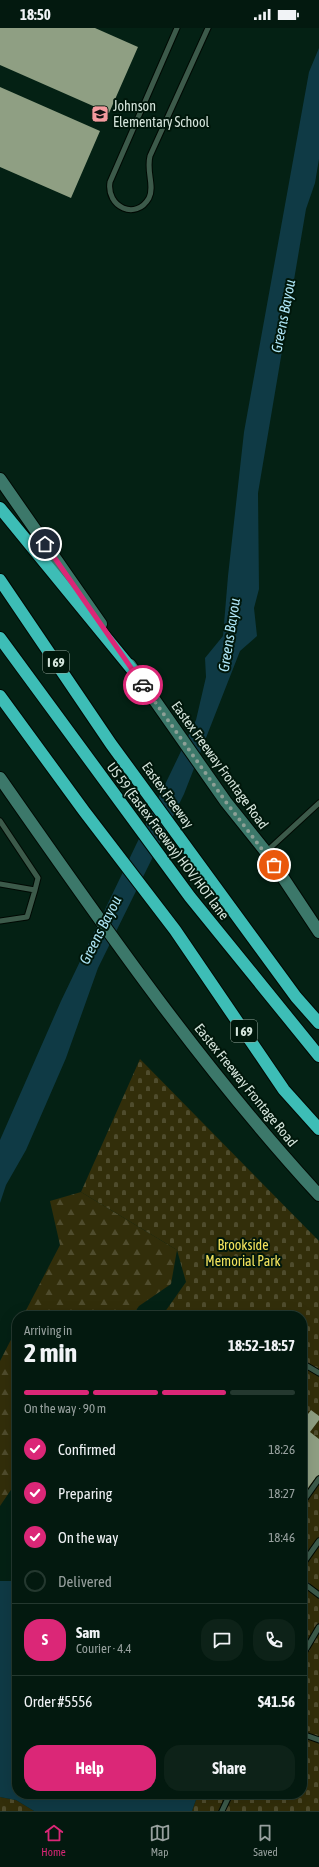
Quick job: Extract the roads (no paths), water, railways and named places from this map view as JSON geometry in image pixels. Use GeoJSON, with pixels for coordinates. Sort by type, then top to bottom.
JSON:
{"type":"FeatureCollection","features":[{"type":"Feature","properties":{"kind":"highway"},"geometry":{"type":"LineString","coordinates":[[0,508],[135,673]]}},
{"type":"Feature","properties":{"kind":"highway","name":"Eastex Freeway"},"geometry":{"type":"LineString","coordinates":[[0,580],[112,744],[296,997],[319,1023]]}},
{"type":"Feature","properties":{"kind":"highway","name":"US 59 (Eastex Freeway) HOV/HOT lane"},"geometry":{"type":"LineString","coordinates":[[0,638],[190,897],[319,1056]]}},
{"type":"Feature","properties":{"kind":"highway","name":"I 69"},"geometry":{"type":"LineString","coordinates":[[0,696],[84,811],[175,930],[284,1090],[319,1129]]}},
{"type":"Feature","properties":{"kind":"main road","name":"Eastex Freeway Frontage Road"},"geometry":{"type":"LineString","coordinates":[[0,479],[226,802],[266,852],[319,932]]}},
{"type":"Feature","properties":{"kind":"main road","name":"Eastex Freeway Frontage Road"},"geometry":{"type":"LineString","coordinates":[[0,778],[62,868],[149,988],[220,1080],[319,1195]]}},
{"type":"Feature","properties":{"kind":"lane"},"geometry":{"type":"LineString","coordinates":[[177,28],[110,182],[109,193],[114,203],[129,210],[140,207],[144,204],[150,194],[151,183],[148,170],[150,156],[208,28]]}},
{"type":"Feature","properties":{"kind":"lane"},"geometry":{"type":"LineString","coordinates":[[266,852],[319,804]]}},
{"type":"Feature","properties":{"kind":"lane"},"geometry":{"type":"LineString","coordinates":[[0,821],[38,878],[27,917],[0,921]]}},
{"type":"Feature","properties":{"kind":"lane"},"geometry":{"type":"LineString","coordinates":[[0,884],[35,890]]}},
{"type":"Feature","properties":{"kind":"lane"},"geometry":{"type":"LineString","coordinates":[[307,1366],[319,1373]]}},
{"type":"Feature","properties":{"kind":"lane"},"geometry":{"type":"LineString","coordinates":[[307,1496],[319,1479]]}},
{"type":"Feature","properties":{"kind":"lane"},"geometry":{"type":"LineString","coordinates":[[307,1558],[319,1541]]}},
{"type":"Feature","properties":{"kind":"lane"},"geometry":{"type":"LineString","coordinates":[[307,1586],[319,1595]]}},
{"type":"Feature","properties":{"kind":"lane"},"geometry":{"type":"LineString","coordinates":[[307,1647],[319,1627]]}},
{"type":"Feature","properties":{"kind":"lane"},"geometry":{"type":"LineString","coordinates":[[307,1736],[319,1740]]}},
{"type":"Feature","properties":{"kind":"lane"},"geometry":{"type":"LineString","coordinates":[[222,1811],[228,1799]]}},
{"type":"Feature","properties":{"kind":"water","name":"Greens Bayou"},"geometry":{"type":"Polygon","coordinates":[[[319,48],[319,159],[315,183],[306,209],[258,493],[259,589],[254,608],[257,636],[240,651],[184,794],[98,968],[66,1058],[26,1150],[6,1185],[0,1203],[0,1140],[61,1001],[196,720],[206,677],[205,658],[223,636],[244,432],[309,72],[319,48]]]}},
{"type":"Feature","properties":{"kind":"water"},"geometry":{"type":"Polygon","coordinates":[[[0,1581],[12,1581],[12,1799],[196,1799],[192,1811],[34,1811],[16,1800],[0,1797],[0,1581]]]}},
{"type":"Feature","properties":{"kind":"place","name":"Johnson Elementary School"},"geometry":{"type":"Point","coordinates":[100,114]}},
{"type":"Feature","properties":{"kind":"park label","name":"Brookside Memorial Park"},"geometry":{"type":"Point","coordinates":[243,1254]}}]}
